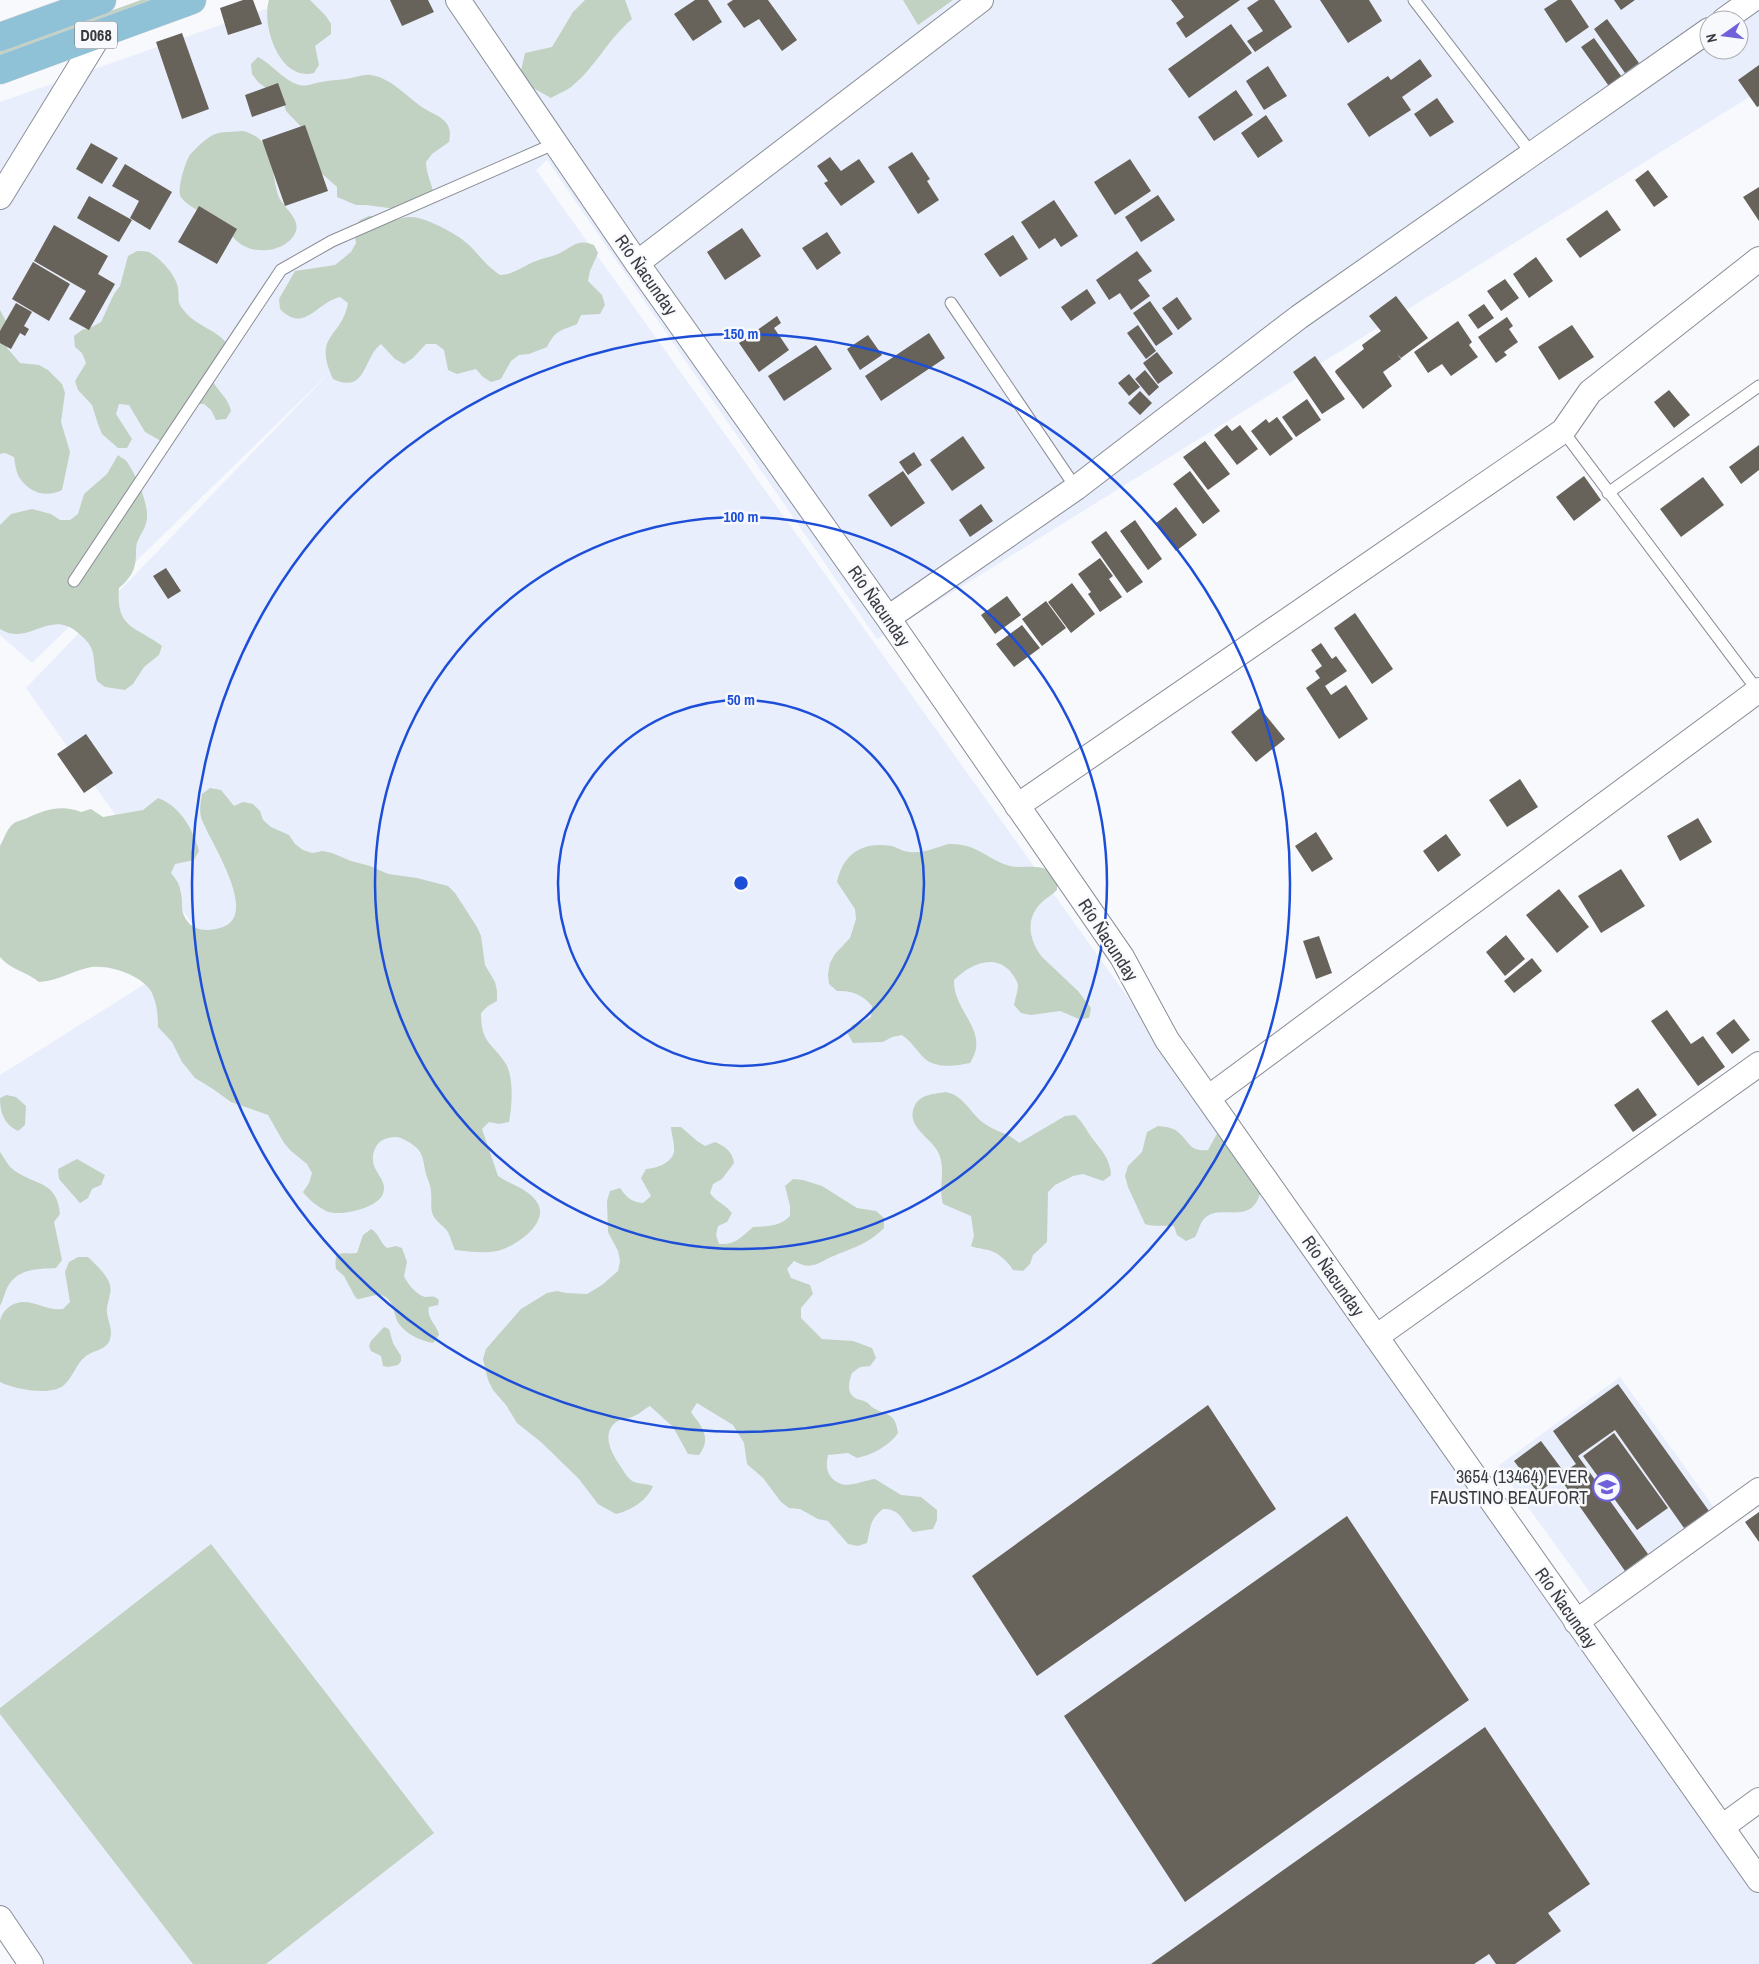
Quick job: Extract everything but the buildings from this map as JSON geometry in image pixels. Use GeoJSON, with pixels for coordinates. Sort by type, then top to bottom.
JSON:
{"type":"FeatureCollection","features":[{"type":"Feature","properties":{"kind":"main road","name":"D068"},"geometry":{"type":"LineString","coordinates":[[0,37],[102,0]]}},
{"type":"Feature","properties":{"kind":"main road","name":"D068"},"geometry":{"type":"LineString","coordinates":[[0,70],[192,0]]}},
{"type":"Feature","properties":{"kind":"street","name":"Río Ñacunday"},"geometry":{"type":"LineString","coordinates":[[458,0],[637,263],[888,618],[1122,957],[1167,1040],[1759,1880]]}},
{"type":"Feature","properties":{"kind":"street"},"geometry":{"type":"LineString","coordinates":[[637,263],[981,0]]}},
{"type":"Feature","properties":{"kind":"street"},"geometry":{"type":"LineString","coordinates":[[1738,10],[1752,0]]}},
{"type":"Feature","properties":{"kind":"street"},"geometry":{"type":"LineString","coordinates":[[0,197],[100,34]]}},
{"type":"Feature","properties":{"kind":"street"},"geometry":{"type":"LineString","coordinates":[[888,618],[1076,488],[1299,318],[1699,37]]}},
{"type":"Feature","properties":{"kind":"street"},"geometry":{"type":"LineString","coordinates":[[1017,806],[1562,431],[1590,392],[1759,259]]}},
{"type":"Feature","properties":{"kind":"street"},"geometry":{"type":"LineString","coordinates":[[1208,1098],[1758,690]]}},
{"type":"Feature","properties":{"kind":"street"},"geometry":{"type":"LineString","coordinates":[[1376,1337],[1759,1064]]}},
{"type":"Feature","properties":{"kind":"street"},"geometry":{"type":"LineString","coordinates":[[1576,1622],[1759,1490]]}},
{"type":"Feature","properties":{"kind":"street"},"geometry":{"type":"LineString","coordinates":[[1722,1827],[1759,1800]]}},
{"type":"Feature","properties":{"kind":"street"},"geometry":{"type":"LineString","coordinates":[[0,1918],[31,1964]]}},
{"type":"Feature","properties":{"kind":"lane"},"geometry":{"type":"LineString","coordinates":[[1414,0],[1532,154]]}},
{"type":"Feature","properties":{"kind":"lane"},"geometry":{"type":"LineString","coordinates":[[74,581],[281,270],[332,241],[556,143]]}},
{"type":"Feature","properties":{"kind":"lane"},"geometry":{"type":"LineString","coordinates":[[951,303],[1076,488]]}},
{"type":"Feature","properties":{"kind":"lane"},"geometry":{"type":"LineString","coordinates":[[1608,493],[1759,386]]}},
{"type":"Feature","properties":{"kind":"lane"},"geometry":{"type":"LineString","coordinates":[[1562,431],[1758,690]]}},
{"type":"Feature","properties":{"kind":"shaded area"},"geometry":{"type":"Polygon","coordinates":[[[292,0],[1759,0],[1759,91],[877,639],[547,160],[536,170],[1759,1880],[1759,1964],[26,1964],[0,1928],[0,1075],[207,945],[26,688],[334,368],[32,663],[0,635],[0,102],[292,0]]]}},
{"type":"Feature","properties":{"kind":"shaded area","name":"3654 (13464) EVER FAUSTINO BEAUFORT"},"geometry":{"type":"Polygon","coordinates":[[[1620,1377],[1715,1509],[1594,1598],[1498,1466],[1620,1377]]]}},
{"type":"Feature","properties":{"kind":"green space"},"geometry":{"type":"Polygon","coordinates":[[[141,0],[155,0],[0,56],[0,51],[141,0]]]}},
{"type":"Feature","properties":{"kind":"green space"},"geometry":{"type":"Polygon","coordinates":[[[269,0],[310,0],[326,16],[331,24],[331,34],[315,46],[319,65],[314,73],[302,74],[292,69],[283,61],[276,50],[268,24],[267,11],[269,0]]]}},
{"type":"Feature","properties":{"kind":"green space"},"geometry":{"type":"Polygon","coordinates":[[[585,0],[625,0],[632,19],[616,35],[580,79],[551,98],[519,80],[525,53],[552,47],[573,12],[585,0]]]}},
{"type":"Feature","properties":{"kind":"green space"},"geometry":{"type":"Polygon","coordinates":[[[903,0],[953,0],[918,25],[903,0]]]}},
{"type":"Feature","properties":{"kind":"green space"},"geometry":{"type":"Polygon","coordinates":[[[258,57],[288,80],[299,85],[365,75],[384,79],[422,107],[442,118],[449,128],[449,142],[432,154],[426,162],[434,200],[426,207],[396,209],[356,205],[337,197],[337,187],[319,171],[307,133],[286,111],[283,101],[258,82],[252,74],[251,64],[258,57]]]}},
{"type":"Feature","properties":{"kind":"green space"},"geometry":{"type":"Polygon","coordinates":[[[243,131],[253,135],[266,148],[270,156],[278,195],[297,226],[296,231],[287,243],[273,249],[258,250],[244,246],[222,225],[192,207],[180,195],[184,169],[190,155],[213,135],[223,132],[243,131]]]}},
{"type":"Feature","properties":{"kind":"green space"},"geometry":{"type":"Polygon","coordinates":[[[369,216],[386,220],[411,217],[434,224],[467,243],[488,266],[500,275],[509,274],[536,261],[558,254],[575,244],[583,242],[594,245],[598,253],[588,281],[602,295],[605,305],[600,314],[581,315],[577,324],[556,334],[547,347],[529,354],[519,355],[511,361],[501,379],[491,382],[476,369],[457,374],[448,370],[444,350],[436,344],[426,344],[413,358],[404,364],[395,359],[381,344],[375,350],[358,378],[352,382],[344,383],[333,379],[327,364],[327,344],[345,314],[348,303],[340,297],[331,300],[310,315],[296,319],[280,309],[279,299],[295,271],[335,265],[351,252],[356,243],[354,228],[360,220],[369,216]]]}},
{"type":"Feature","properties":{"kind":"green space"},"geometry":{"type":"Polygon","coordinates":[[[137,251],[149,252],[171,272],[177,283],[179,303],[183,309],[196,322],[219,336],[228,345],[211,378],[230,406],[231,411],[226,419],[216,420],[211,410],[204,404],[194,404],[163,442],[145,432],[129,405],[119,404],[116,414],[132,439],[127,448],[118,448],[102,434],[92,405],[78,390],[75,381],[86,363],[82,353],[75,347],[74,336],[82,330],[101,322],[114,294],[120,286],[128,256],[137,251]]]}},
{"type":"Feature","properties":{"kind":"green space"},"geometry":{"type":"Polygon","coordinates":[[[0,310],[10,329],[7,348],[20,363],[39,365],[48,370],[62,384],[65,393],[61,422],[70,452],[62,490],[50,494],[44,494],[28,487],[18,475],[14,457],[5,453],[0,454],[0,310]]]}},
{"type":"Feature","properties":{"kind":"green space"},"geometry":{"type":"Polygon","coordinates":[[[118,455],[127,462],[138,481],[147,511],[146,524],[137,544],[134,569],[127,581],[119,588],[121,611],[124,619],[129,624],[162,646],[159,655],[144,667],[133,684],[125,690],[105,687],[97,681],[91,647],[82,636],[67,626],[57,624],[20,634],[0,629],[0,525],[11,514],[32,509],[51,514],[60,520],[70,520],[78,514],[84,494],[107,474],[118,455]]]}},
{"type":"Feature","properties":{"kind":"green space"},"geometry":{"type":"Polygon","coordinates":[[[210,788],[221,790],[234,806],[243,802],[253,804],[260,811],[263,820],[271,827],[289,835],[295,844],[303,850],[312,853],[323,851],[332,853],[388,874],[417,878],[448,886],[455,893],[477,927],[481,936],[485,965],[495,982],[497,1001],[481,1013],[483,1031],[488,1042],[506,1064],[509,1070],[511,1085],[509,1122],[499,1124],[489,1122],[482,1129],[498,1176],[535,1199],[540,1212],[534,1227],[520,1240],[504,1249],[492,1252],[455,1250],[448,1232],[433,1215],[430,1187],[421,1153],[414,1146],[398,1137],[381,1141],[374,1151],[374,1164],[384,1188],[384,1192],[378,1201],[356,1211],[332,1213],[326,1211],[313,1203],[303,1192],[309,1183],[312,1173],[307,1164],[284,1143],[268,1115],[231,1102],[195,1078],[182,1062],[172,1042],[158,1027],[154,997],[141,981],[114,969],[95,967],[39,982],[8,965],[0,957],[0,846],[14,823],[53,809],[66,808],[81,812],[91,809],[103,817],[143,810],[158,798],[166,802],[179,812],[184,819],[199,851],[194,860],[175,864],[171,873],[179,887],[182,897],[182,908],[187,921],[196,928],[207,930],[220,928],[232,921],[236,909],[229,876],[200,814],[202,794],[210,788]]]}},
{"type":"Feature","properties":{"kind":"green space"},"geometry":{"type":"Polygon","coordinates":[[[949,844],[967,846],[1010,866],[1043,868],[1054,875],[1057,881],[1057,890],[1036,909],[1031,923],[1032,937],[1042,957],[1078,991],[1091,1008],[1089,1018],[1079,1019],[1060,1011],[1031,1015],[1021,1013],[1014,1005],[1018,990],[1015,978],[1003,966],[989,962],[974,966],[954,980],[955,992],[974,1031],[976,1041],[975,1051],[970,1063],[952,1066],[934,1064],[924,1058],[902,1035],[892,1037],[883,1042],[853,1043],[848,1034],[852,1025],[871,1017],[872,1006],[857,994],[848,991],[837,991],[829,984],[830,963],[835,954],[850,938],[856,919],[855,909],[837,882],[840,872],[849,857],[863,848],[881,845],[915,852],[949,844]]]}},
{"type":"Feature","properties":{"kind":"green space"},"geometry":{"type":"Polygon","coordinates":[[[946,1092],[953,1094],[963,1101],[985,1124],[1019,1143],[1065,1116],[1075,1115],[1107,1159],[1111,1175],[1103,1181],[1083,1174],[1073,1176],[1055,1185],[1048,1192],[1047,1242],[1033,1255],[1030,1264],[1023,1271],[1013,1270],[1004,1259],[994,1252],[971,1246],[974,1236],[971,1216],[943,1204],[941,1160],[936,1148],[916,1126],[913,1120],[913,1113],[915,1105],[921,1099],[929,1095],[946,1092]]]}},
{"type":"Feature","properties":{"kind":"green space"},"geometry":{"type":"Polygon","coordinates":[[[6,1095],[16,1097],[26,1106],[25,1125],[18,1131],[9,1125],[2,1113],[0,1098],[6,1095]]]}},
{"type":"Feature","properties":{"kind":"green space"},"geometry":{"type":"Polygon","coordinates":[[[1158,1126],[1176,1130],[1190,1146],[1202,1150],[1208,1150],[1218,1132],[1261,1190],[1257,1202],[1243,1212],[1218,1212],[1211,1214],[1204,1219],[1195,1237],[1186,1241],[1177,1235],[1174,1226],[1145,1224],[1125,1176],[1128,1166],[1142,1152],[1147,1132],[1158,1126]]]}},
{"type":"Feature","properties":{"kind":"green space"},"geometry":{"type":"Polygon","coordinates":[[[671,1127],[681,1127],[705,1146],[715,1142],[732,1155],[734,1163],[722,1179],[713,1184],[710,1193],[732,1213],[727,1222],[718,1226],[716,1235],[719,1244],[734,1242],[753,1227],[768,1226],[786,1220],[790,1216],[790,1206],[785,1186],[793,1179],[822,1186],[857,1208],[876,1211],[884,1218],[884,1228],[865,1242],[810,1266],[794,1261],[787,1269],[791,1278],[810,1285],[813,1294],[801,1308],[801,1318],[822,1339],[853,1341],[872,1348],[876,1358],[870,1366],[860,1367],[852,1373],[849,1390],[855,1398],[867,1402],[871,1407],[889,1415],[897,1426],[898,1433],[894,1438],[885,1446],[868,1455],[857,1458],[848,1453],[828,1455],[827,1467],[829,1475],[841,1484],[846,1485],[875,1479],[901,1495],[921,1497],[937,1510],[937,1520],[933,1529],[913,1532],[898,1513],[883,1509],[873,1520],[867,1543],[858,1546],[848,1544],[828,1521],[818,1519],[800,1509],[789,1508],[781,1502],[763,1478],[747,1464],[744,1443],[733,1425],[697,1403],[691,1412],[702,1428],[705,1438],[703,1449],[699,1455],[688,1454],[673,1427],[650,1406],[630,1418],[616,1422],[611,1427],[608,1439],[615,1457],[625,1473],[634,1482],[653,1486],[647,1496],[638,1504],[616,1514],[598,1504],[579,1479],[541,1442],[517,1423],[506,1405],[493,1390],[488,1380],[483,1359],[486,1349],[521,1309],[547,1293],[557,1291],[587,1294],[602,1285],[618,1271],[620,1261],[618,1251],[608,1232],[607,1201],[610,1191],[620,1188],[630,1199],[643,1203],[651,1196],[641,1178],[646,1169],[661,1166],[672,1157],[674,1147],[671,1127]]]}},
{"type":"Feature","properties":{"kind":"green space"},"geometry":{"type":"Polygon","coordinates":[[[0,1152],[8,1165],[15,1171],[45,1186],[55,1195],[60,1214],[54,1222],[62,1260],[56,1268],[31,1270],[14,1278],[8,1285],[0,1306],[0,1152]]]}},
{"type":"Feature","properties":{"kind":"green space"},"geometry":{"type":"Polygon","coordinates":[[[77,1159],[105,1175],[101,1185],[92,1189],[88,1198],[80,1203],[59,1179],[58,1169],[77,1159]]]}},
{"type":"Feature","properties":{"kind":"green space"},"geometry":{"type":"Polygon","coordinates":[[[371,1229],[387,1248],[396,1246],[402,1248],[407,1262],[404,1276],[413,1289],[423,1296],[434,1297],[439,1300],[438,1305],[429,1307],[428,1311],[439,1335],[433,1343],[424,1341],[402,1328],[386,1297],[378,1295],[357,1299],[344,1276],[336,1269],[335,1262],[338,1255],[357,1253],[363,1235],[371,1229]]]}},
{"type":"Feature","properties":{"kind":"green space"},"geometry":{"type":"Polygon","coordinates":[[[78,1257],[88,1257],[100,1269],[110,1284],[111,1289],[107,1311],[111,1332],[108,1343],[103,1348],[83,1359],[66,1383],[57,1389],[49,1391],[32,1390],[0,1382],[0,1321],[5,1310],[22,1302],[52,1309],[63,1309],[70,1302],[65,1272],[69,1262],[78,1257]]]}},
{"type":"Feature","properties":{"kind":"green space"},"geometry":{"type":"Polygon","coordinates":[[[384,1327],[389,1329],[393,1343],[401,1356],[401,1361],[398,1365],[383,1366],[381,1356],[371,1351],[369,1346],[371,1341],[384,1327]]]}},
{"type":"Feature","properties":{"kind":"green space"},"geometry":{"type":"Polygon","coordinates":[[[211,1544],[434,1833],[266,1964],[193,1964],[0,1714],[0,1708],[211,1544]]]}},
{"type":"Feature","properties":{"kind":"place","name":"3654 (13464) EVER FAUSTINO BEAUFORT"},"geometry":{"type":"Point","coordinates":[1607,1487]}}]}
